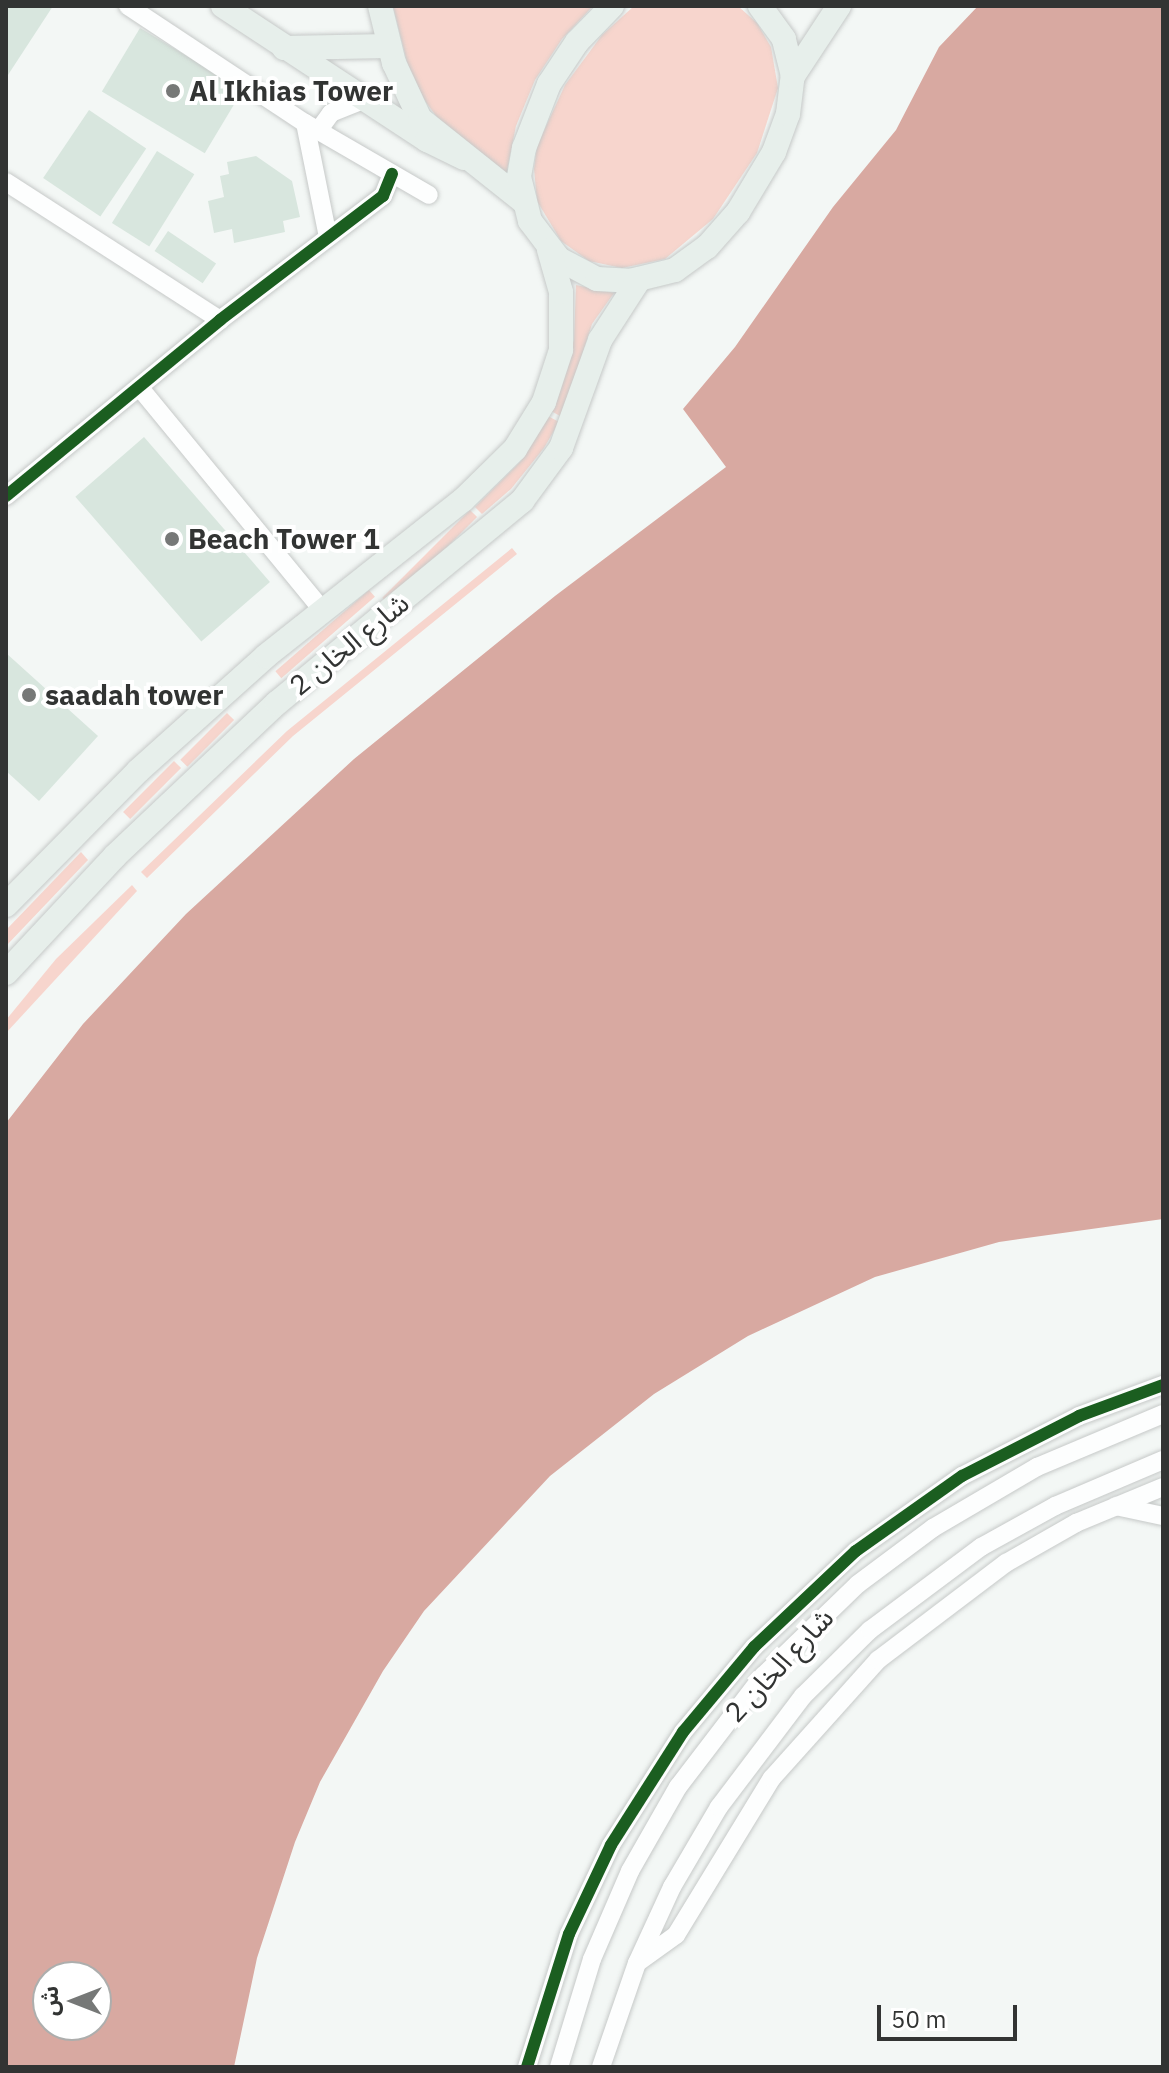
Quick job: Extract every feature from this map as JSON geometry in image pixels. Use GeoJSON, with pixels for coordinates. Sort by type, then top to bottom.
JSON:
{"type":"FeatureCollection","features":[{"type":"Feature","properties":{"kind":"main road"},"geometry":{"type":"LineString","coordinates":[[223,6],[364,100],[464,158]]}},
{"type":"Feature","properties":{"kind":"main road"},"geometry":{"type":"LineString","coordinates":[[380,6],[389,46],[420,119],[464,158],[524,202]]}},
{"type":"Feature","properties":{"kind":"main road"},"geometry":{"type":"LineString","coordinates":[[524,202],[521,165],[538,107],[562,62],[612,6]]}},
{"type":"Feature","properties":{"kind":"main road"},"geometry":{"type":"LineString","coordinates":[[760,6],[784,39],[793,76]]}},
{"type":"Feature","properties":{"kind":"main road"},"geometry":{"type":"LineString","coordinates":[[549,250],[597,279],[638,281],[662,276],[690,261],[738,212],[782,132],[793,76],[839,6]]}},
{"type":"Feature","properties":{"kind":"main road"},"geometry":{"type":"LineString","coordinates":[[283,48],[389,46]]}},
{"type":"Feature","properties":{"kind":"main road","name":"شارع الخان 2"},"geometry":{"type":"LineString","coordinates":[[6,905],[138,771],[321,608],[483,483],[526,433],[554,377],[563,333],[561,292],[549,250],[524,202]]}},
{"type":"Feature","properties":{"kind":"main road","name":"شارع الخان 2"},"geometry":{"type":"LineString","coordinates":[[6,973],[115,856],[277,703],[522,501],[561,448],[600,340],[638,281]]}},
{"type":"Feature","properties":{"kind":"street"},"geometry":{"type":"LineString","coordinates":[[128,6],[312,127],[429,195]]}},
{"type":"Feature","properties":{"kind":"street"},"geometry":{"type":"LineString","coordinates":[[330,77],[331,113]]}},
{"type":"Feature","properties":{"kind":"street"},"geometry":{"type":"LineString","coordinates":[[312,127],[331,113],[364,100]]}},
{"type":"Feature","properties":{"kind":"street"},"geometry":{"type":"LineString","coordinates":[[312,127],[328,237]]}},
{"type":"Feature","properties":{"kind":"street"},"geometry":{"type":"LineString","coordinates":[[6,496],[220,320],[383,196],[392,174]]}},
{"type":"Feature","properties":{"kind":"street"},"geometry":{"type":"LineString","coordinates":[[6,182],[220,320]]}},
{"type":"Feature","properties":{"kind":"street"},"geometry":{"type":"LineString","coordinates":[[140,388],[321,608]]}},
{"type":"Feature","properties":{"kind":"street"},"geometry":{"type":"LineString","coordinates":[[527,2067],[553,1978],[587,1891],[638,1799],[683,1732],[775,1625],[874,1538],[1000,1455],[1079,1416],[1163,1385]]}},
{"type":"Feature","properties":{"kind":"street","name":"شارع الخان 2"},"geometry":{"type":"LineString","coordinates":[[559,2067],[592,1959],[630,1871],[678,1787],[735,1709],[794,1644],[858,1584],[933,1528],[1018,1477],[1163,1414]]}},
{"type":"Feature","properties":{"kind":"street","name":"شارع الخان 2"},"geometry":{"type":"LineString","coordinates":[[601,2067],[637,1963],[672,1887],[719,1807],[773,1731],[836,1662],[907,1599],[981,1547],[1055,1506],[1163,1460]]}},
{"type":"Feature","properties":{"kind":"street"},"geometry":{"type":"LineString","coordinates":[[637,1963],[676,1935],[772,1778],[869,1669],[972,1585],[1113,1506],[1163,1487]]}},
{"type":"Feature","properties":{"kind":"street"},"geometry":{"type":"LineString","coordinates":[[1113,1506],[1163,1516]]}},
{"type":"Feature","properties":{"kind":"street"},"geometry":{"type":"LineString","coordinates":[[858,1584],[874,1538]]}},
{"type":"Feature","properties":{"kind":"street"},"geometry":{"type":"LineString","coordinates":[[683,1732],[735,1709]]}},
{"type":"Feature","properties":{"kind":"shaded area"},"geometry":{"type":"Polygon","coordinates":[[[393,6],[593,6],[562,39],[535,80],[516,126],[506,175],[439,120],[425,101],[408,66],[393,6]]]}},
{"type":"Feature","properties":{"kind":"shaded area"},"geometry":{"type":"Polygon","coordinates":[[[634,6],[738,6],[757,23],[771,47],[778,88],[757,153],[713,219],[665,259],[622,268],[589,261],[561,241],[537,201],[534,169],[537,146],[565,85],[602,35],[634,6]]]}},
{"type":"Feature","properties":{"kind":"shaded area"},"geometry":{"type":"Polygon","coordinates":[[[978,6],[1163,6],[1163,1219],[999,1242],[875,1277],[748,1336],[654,1394],[550,1476],[424,1611],[383,1671],[320,1782],[295,1842],[257,1958],[234,2067],[6,2067],[6,1123],[83,1024],[186,914],[354,759],[555,596],[726,467],[683,409],[735,347],[833,207],[896,130],[939,47],[978,6]]]}},
{"type":"Feature","properties":{"kind":"shaded area"},"geometry":{"type":"Polygon","coordinates":[[[576,285],[614,293],[592,324],[562,417],[551,411],[574,340],[576,285]]]}},
{"type":"Feature","properties":{"kind":"shaded area"},"geometry":{"type":"Polygon","coordinates":[[[548,416],[559,422],[544,448],[511,489],[482,514],[475,507],[521,461],[548,416]]]}},
{"type":"Feature","properties":{"kind":"shaded area"},"geometry":{"type":"Polygon","coordinates":[[[470,510],[477,517],[389,605],[382,598],[470,510]]]}},
{"type":"Feature","properties":{"kind":"shaded area"},"geometry":{"type":"Polygon","coordinates":[[[512,548],[517,554],[293,736],[147,878],[141,872],[287,731],[512,548]]]}},
{"type":"Feature","properties":{"kind":"shaded area"},"geometry":{"type":"Polygon","coordinates":[[[369,590],[375,597],[281,678],[275,671],[369,590]]]}},
{"type":"Feature","properties":{"kind":"shaded area"},"geometry":{"type":"Polygon","coordinates":[[[227,713],[234,720],[187,767],[180,760],[227,713]]]}},
{"type":"Feature","properties":{"kind":"shaded area"},"geometry":{"type":"Polygon","coordinates":[[[174,761],[181,768],[130,819],[123,812],[174,761]]]}},
{"type":"Feature","properties":{"kind":"shaded area"},"geometry":{"type":"Polygon","coordinates":[[[81,852],[88,860],[6,946],[6,930],[81,852]]]}},
{"type":"Feature","properties":{"kind":"shaded area"},"geometry":{"type":"Polygon","coordinates":[[[132,885],[137,891],[6,1033],[6,1020],[56,959],[132,885]]]}},
{"type":"Feature","properties":{"kind":"building"},"geometry":{"type":"Polygon","coordinates":[[[6,6],[53,6],[6,78],[6,6]]]}},
{"type":"Feature","properties":{"kind":"building","name":"Al Ikhias Tower"},"geometry":{"type":"Polygon","coordinates":[[[140,28],[243,90],[205,153],[102,91],[140,28]]]}},
{"type":"Feature","properties":{"kind":"building"},"geometry":{"type":"Polygon","coordinates":[[[89,110],[146,149],[100,217],[43,178],[89,110]]]}},
{"type":"Feature","properties":{"kind":"building"},"geometry":{"type":"Polygon","coordinates":[[[157,151],[194,174],[149,246],[112,223],[157,151]]]}},
{"type":"Feature","properties":{"kind":"building"},"geometry":{"type":"Polygon","coordinates":[[[256,156],[292,181],[300,217],[283,221],[285,232],[234,243],[232,229],[214,233],[208,201],[224,197],[220,176],[229,174],[227,162],[256,156]]]}},
{"type":"Feature","properties":{"kind":"building"},"geometry":{"type":"Polygon","coordinates":[[[168,231],[216,263],[203,283],[155,251],[168,231]]]}},
{"type":"Feature","properties":{"kind":"building","name":"Beach Tower 1"},"geometry":{"type":"Polygon","coordinates":[[[144,437],[270,582],[201,642],[75,497],[144,437]]]}},
{"type":"Feature","properties":{"kind":"building","name":"saadah tower"},"geometry":{"type":"Polygon","coordinates":[[[6,653],[98,736],[39,801],[6,771],[6,653]]]}},
{"type":"Feature","properties":{"kind":"cycle path"},"geometry":{"type":"LineString","coordinates":[[6,496],[220,320],[383,196],[392,174]]}},
{"type":"Feature","properties":{"kind":"cycle path"},"geometry":{"type":"LineString","coordinates":[[527,2067],[569,1934],[611,1845],[683,1732],[754,1647],[856,1551],[962,1476],[1079,1416],[1163,1385]]}},
{"type":"Feature","properties":{"kind":"place","name":"Al Ikhias Tower"},"geometry":{"type":"Point","coordinates":[173,91]}},
{"type":"Feature","properties":{"kind":"place","name":"Beach Tower 1"},"geometry":{"type":"Point","coordinates":[172,539]}},
{"type":"Feature","properties":{"kind":"place","name":"saadah tower"},"geometry":{"type":"Point","coordinates":[29,695]}}]}
